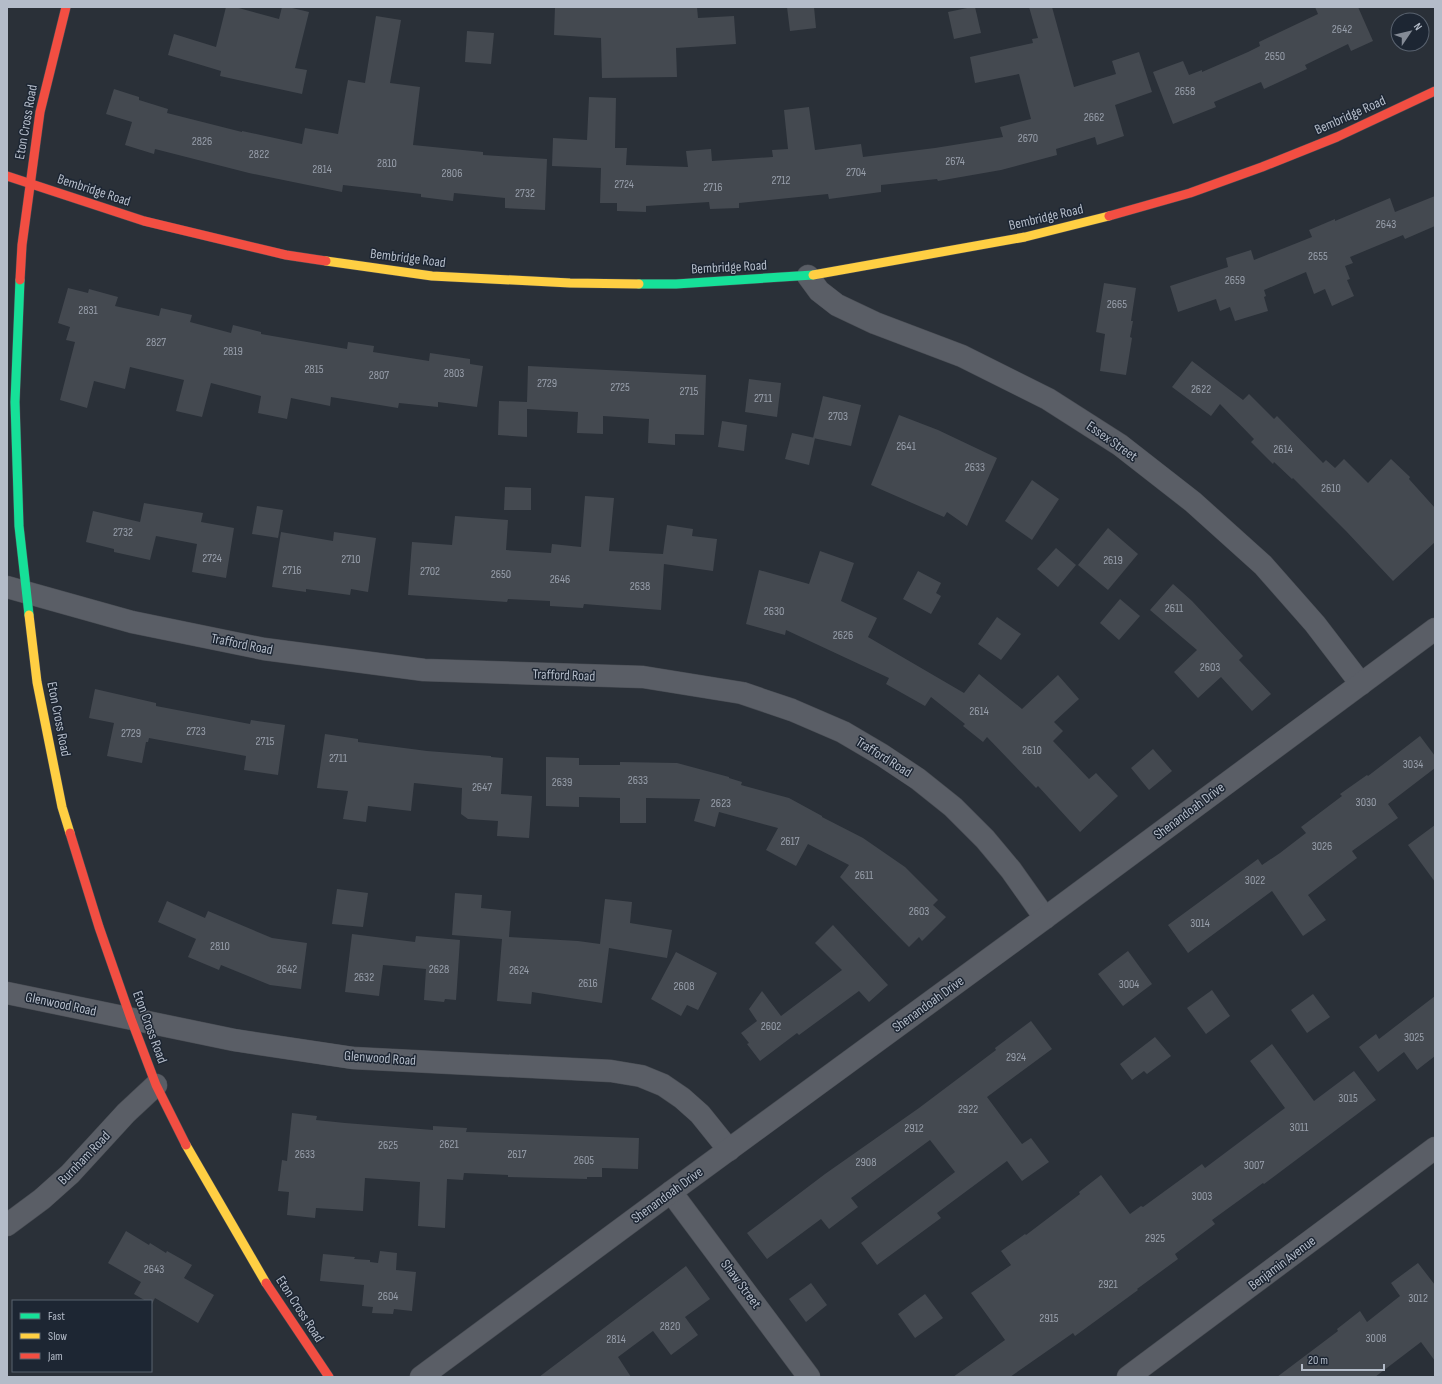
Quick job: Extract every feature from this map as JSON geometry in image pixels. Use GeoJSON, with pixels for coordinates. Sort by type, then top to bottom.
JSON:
{"type":"FeatureCollection","features":[{"type":"Feature","properties":{"kind":"street","name":"Eton Cross Road"},"geometry":{"type":"LineString","coordinates":[[66,7],[40,112],[22,245],[15,402],[19,526],[37,682],[62,807],[99,927],[156,1085],[192,1156],[251,1258],[277,1300],[329,1377]]}},
{"type":"Feature","properties":{"kind":"street","name":"Bembridge Road"},"geometry":{"type":"LineString","coordinates":[[7,176],[144,221],[286,255],[432,276],[570,283],[676,284],[808,276],[1025,236],[1105,217],[1190,193],[1262,167],[1337,137],[1435,91]]}},
{"type":"Feature","properties":{"kind":"street","name":"Essex Street"},"geometry":{"type":"LineString","coordinates":[[808,276],[819,291],[837,305],[875,323],[962,356],[1048,399],[1120,445],[1193,502],[1263,565],[1314,624],[1361,684]]}},
{"type":"Feature","properties":{"kind":"street","name":"Trafford Road"},"geometry":{"type":"LineString","coordinates":[[7,587],[132,622],[264,649],[424,670],[643,677],[742,693],[792,710],[843,732],[918,778],[953,807],[985,839],[1015,876],[1045,918]]}},
{"type":"Feature","properties":{"kind":"street","name":"Shenandoah Drive"},"geometry":{"type":"LineString","coordinates":[[421,1377],[1435,629]]}},
{"type":"Feature","properties":{"kind":"street","name":"Glenwood Road"},"geometry":{"type":"LineString","coordinates":[[7,993],[234,1040],[353,1058],[611,1071],[641,1076],[663,1085],[682,1098],[710,1125],[729,1150]]}},
{"type":"Feature","properties":{"kind":"street","name":"Burnham Road"},"geometry":{"type":"LineString","coordinates":[[7,1225],[42,1199],[70,1174],[126,1113],[156,1085]]}},
{"type":"Feature","properties":{"kind":"street","name":"Benjamin Avenue"},"geometry":{"type":"LineString","coordinates":[[1128,1377],[1435,1148]]}},
{"type":"Feature","properties":{"kind":"street","name":"Shaw Street"},"geometry":{"type":"LineString","coordinates":[[671,1192],[810,1377]]}},
{"type":"Feature","properties":{"kind":"building"},"geometry":{"type":"Polygon","coordinates":[[[226,7],[235,7],[279,19],[282,7],[309,12],[295,68],[307,70],[302,94],[220,76],[221,71],[168,55],[174,34],[216,47],[226,7]]]}},
{"type":"Feature","properties":{"kind":"building"},"geometry":{"type":"Polygon","coordinates":[[[555,7],[697,7],[698,18],[734,16],[736,44],[676,48],[677,77],[602,78],[601,38],[554,35],[555,7]]]}},
{"type":"Feature","properties":{"kind":"building"},"geometry":{"type":"Polygon","coordinates":[[[787,7],[814,7],[816,28],[790,31],[787,7]]]}},
{"type":"Feature","properties":{"kind":"building"},"geometry":{"type":"Polygon","coordinates":[[[975,7],[981,33],[954,39],[948,12],[975,7]]]}},
{"type":"Feature","properties":{"kind":"building"},"geometry":{"type":"Polygon","coordinates":[[[1029,7],[1052,7],[1074,87],[1116,74],[1112,61],[1139,52],[1152,92],[1115,105],[1124,136],[1097,145],[1095,137],[1056,149],[1057,155],[1001,170],[938,181],[937,179],[881,185],[881,192],[829,199],[828,194],[739,203],[739,208],[710,209],[709,202],[646,206],[646,212],[617,211],[617,203],[600,203],[601,168],[552,166],[553,138],[587,140],[589,97],[616,98],[615,148],[627,148],[626,165],[688,167],[686,151],[711,149],[712,161],[773,157],[772,150],[788,149],[784,110],[809,107],[815,150],[861,144],[863,157],[935,148],[1003,137],[1000,127],[1031,119],[1019,74],[975,83],[970,57],[1033,43],[1032,39],[1038,38],[1029,7]]]}},
{"type":"Feature","properties":{"kind":"building"},"geometry":{"type":"Polygon","coordinates":[[[1315,7],[1358,7],[1373,41],[1351,51],[1348,44],[1305,65],[1307,69],[1264,89],[1261,82],[1214,102],[1216,107],[1173,124],[1153,72],[1183,61],[1189,75],[1202,70],[1202,72],[1260,46],[1259,42],[1318,14],[1315,7]]]}},
{"type":"Feature","properties":{"kind":"building"},"geometry":{"type":"Polygon","coordinates":[[[376,16],[401,20],[390,83],[420,87],[413,145],[483,152],[483,155],[547,159],[545,210],[505,208],[505,198],[454,193],[453,201],[421,197],[421,194],[343,185],[342,192],[249,173],[155,149],[154,154],[125,145],[132,122],[106,114],[114,89],[139,97],[139,100],[168,109],[167,113],[242,132],[302,144],[305,128],[338,134],[348,80],[365,83],[376,16]]]}},
{"type":"Feature","properties":{"kind":"building"},"geometry":{"type":"Polygon","coordinates":[[[467,31],[494,33],[491,64],[465,62],[467,31]]]}},
{"type":"Feature","properties":{"kind":"building"},"geometry":{"type":"Polygon","coordinates":[[[1435,196],[1435,226],[1405,239],[1403,235],[1350,257],[1353,263],[1345,266],[1350,279],[1347,280],[1354,296],[1332,306],[1325,289],[1314,294],[1306,272],[1264,290],[1266,296],[1264,297],[1268,311],[1235,321],[1230,307],[1220,311],[1216,299],[1178,312],[1170,286],[1228,267],[1226,258],[1251,250],[1254,260],[1312,237],[1309,230],[1390,198],[1395,212],[1435,196]]]}},
{"type":"Feature","properties":{"kind":"building"},"geometry":{"type":"Polygon","coordinates":[[[1104,283],[1136,288],[1131,321],[1133,321],[1130,337],[1132,338],[1126,375],[1100,371],[1105,334],[1096,332],[1104,283]]]}},
{"type":"Feature","properties":{"kind":"building"},"geometry":{"type":"Polygon","coordinates":[[[68,288],[88,293],[89,289],[118,297],[115,306],[159,316],[161,308],[192,315],[190,322],[231,333],[233,325],[261,332],[261,334],[347,349],[348,342],[374,346],[373,352],[429,361],[430,353],[470,359],[470,364],[483,366],[477,407],[438,402],[438,407],[399,403],[398,408],[331,397],[330,406],[291,398],[287,419],[258,413],[261,396],[211,383],[202,417],[176,411],[184,380],[130,367],[125,389],[94,381],[87,408],[60,400],[75,342],[66,340],[70,327],[58,323],[68,288]]]}},
{"type":"Feature","properties":{"kind":"building"},"geometry":{"type":"Polygon","coordinates":[[[1192,361],[1243,400],[1249,394],[1274,419],[1277,416],[1323,463],[1326,460],[1335,468],[1344,459],[1368,483],[1391,459],[1410,477],[1409,479],[1435,508],[1435,542],[1393,581],[1293,478],[1292,479],[1274,462],[1273,464],[1251,442],[1254,439],[1220,404],[1211,416],[1172,387],[1192,361]]]}},
{"type":"Feature","properties":{"kind":"building"},"geometry":{"type":"Polygon","coordinates":[[[528,366],[706,375],[704,435],[675,434],[675,445],[648,443],[649,419],[603,416],[603,434],[577,433],[578,412],[527,409],[527,437],[498,435],[499,401],[527,402],[528,366]]]}},
{"type":"Feature","properties":{"kind":"building"},"geometry":{"type":"Polygon","coordinates":[[[749,379],[781,383],[777,417],[745,412],[749,379]]]}},
{"type":"Feature","properties":{"kind":"building"},"geometry":{"type":"Polygon","coordinates":[[[823,396],[861,405],[851,446],[813,438],[823,396]]]}},
{"type":"Feature","properties":{"kind":"building"},"geometry":{"type":"Polygon","coordinates":[[[899,415],[938,430],[997,458],[967,526],[947,512],[944,517],[871,485],[899,415]]]}},
{"type":"Feature","properties":{"kind":"building"},"geometry":{"type":"Polygon","coordinates":[[[722,421],[747,425],[744,451],[718,447],[722,421]]]}},
{"type":"Feature","properties":{"kind":"building"},"geometry":{"type":"Polygon","coordinates":[[[792,433],[815,438],[809,465],[785,459],[792,433]]]}},
{"type":"Feature","properties":{"kind":"building"},"geometry":{"type":"Polygon","coordinates":[[[1032,480],[1059,499],[1032,540],[1005,521],[1032,480]]]}},
{"type":"Feature","properties":{"kind":"building"},"geometry":{"type":"Polygon","coordinates":[[[505,487],[531,488],[531,510],[504,510],[505,487]]]}},
{"type":"Feature","properties":{"kind":"building"},"geometry":{"type":"Polygon","coordinates":[[[585,496],[614,498],[609,551],[663,554],[667,525],[693,529],[692,536],[717,539],[713,571],[664,564],[661,610],[584,604],[583,608],[550,606],[550,601],[508,599],[507,602],[408,595],[412,542],[452,545],[455,516],[508,520],[506,550],[551,553],[552,544],[581,547],[585,496]]]}},
{"type":"Feature","properties":{"kind":"building"},"geometry":{"type":"Polygon","coordinates":[[[144,503],[203,513],[201,522],[234,528],[226,578],[192,572],[197,544],[156,536],[150,560],[114,552],[114,549],[86,542],[93,511],[140,522],[144,503]]]}},
{"type":"Feature","properties":{"kind":"building"},"geometry":{"type":"Polygon","coordinates":[[[257,506],[283,510],[278,538],[252,534],[257,506]]]}},
{"type":"Feature","properties":{"kind":"building"},"geometry":{"type":"Polygon","coordinates":[[[1108,528],[1138,554],[1108,590],[1078,565],[1108,528]]]}},
{"type":"Feature","properties":{"kind":"building"},"geometry":{"type":"Polygon","coordinates":[[[281,532],[333,541],[334,532],[376,538],[368,592],[351,589],[350,595],[306,589],[306,592],[272,587],[281,532]]]}},
{"type":"Feature","properties":{"kind":"building"},"geometry":{"type":"Polygon","coordinates":[[[1056,548],[1076,565],[1058,587],[1037,569],[1056,548]]]}},
{"type":"Feature","properties":{"kind":"building"},"geometry":{"type":"Polygon","coordinates":[[[820,551],[854,563],[841,601],[877,618],[868,637],[964,693],[979,674],[1022,709],[1058,675],[1079,699],[1054,722],[1063,731],[1053,741],[1089,779],[1096,773],[1118,796],[1080,832],[1038,786],[1036,788],[987,737],[983,742],[963,726],[965,724],[931,697],[925,706],[886,684],[889,678],[786,630],[785,635],[746,624],[759,570],[809,584],[820,551]]]}},
{"type":"Feature","properties":{"kind":"building"},"geometry":{"type":"Polygon","coordinates":[[[918,571],[941,583],[936,593],[941,596],[931,614],[903,599],[918,571]]]}},
{"type":"Feature","properties":{"kind":"building"},"geometry":{"type":"Polygon","coordinates":[[[1173,584],[1192,601],[1243,656],[1239,660],[1271,694],[1252,711],[1221,677],[1198,698],[1174,672],[1197,650],[1150,610],[1173,584]]]}},
{"type":"Feature","properties":{"kind":"building"},"geometry":{"type":"Polygon","coordinates":[[[1120,599],[1140,616],[1119,640],[1100,623],[1120,599]]]}},
{"type":"Feature","properties":{"kind":"building"},"geometry":{"type":"Polygon","coordinates":[[[997,617],[1021,634],[1001,660],[978,644],[997,617]]]}},
{"type":"Feature","properties":{"kind":"building"},"geometry":{"type":"Polygon","coordinates":[[[95,689],[156,703],[156,706],[250,724],[251,720],[285,725],[278,775],[244,770],[246,756],[149,738],[148,742],[146,742],[142,763],[107,756],[114,723],[89,718],[95,689]]]}},
{"type":"Feature","properties":{"kind":"building"},"geometry":{"type":"Polygon","coordinates":[[[325,734],[358,739],[358,742],[427,751],[503,758],[501,794],[532,796],[529,838],[497,836],[498,821],[468,819],[461,814],[462,788],[414,783],[411,811],[368,806],[366,822],[343,819],[348,791],[317,788],[325,734]]]}},
{"type":"Feature","properties":{"kind":"building"},"geometry":{"type":"Polygon","coordinates":[[[1420,736],[1435,756],[1435,768],[1388,804],[1398,818],[1352,851],[1357,858],[1308,895],[1326,920],[1303,936],[1272,891],[1188,953],[1168,925],[1258,859],[1262,865],[1280,853],[1306,833],[1301,827],[1342,796],[1340,794],[1367,775],[1368,776],[1420,736]]]}},
{"type":"Feature","properties":{"kind":"building"},"geometry":{"type":"Polygon","coordinates":[[[1153,749],[1172,771],[1149,790],[1131,768],[1153,749]]]}},
{"type":"Feature","properties":{"kind":"building"},"geometry":{"type":"Polygon","coordinates":[[[546,757],[579,758],[579,765],[620,765],[620,762],[677,763],[729,777],[742,782],[741,785],[789,798],[863,838],[905,867],[938,900],[933,905],[946,917],[922,941],[919,937],[909,947],[840,877],[849,865],[808,844],[796,866],[766,850],[778,828],[719,812],[715,827],[694,821],[700,799],[646,798],[646,823],[620,823],[620,798],[579,797],[579,807],[546,806],[546,757]]]}},
{"type":"Feature","properties":{"kind":"building"},"geometry":{"type":"Polygon","coordinates":[[[1435,825],[1435,882],[1408,845],[1435,825]]]}},
{"type":"Feature","properties":{"kind":"building"},"geometry":{"type":"Polygon","coordinates":[[[337,889],[368,893],[363,927],[332,924],[337,889]]]}},
{"type":"Feature","properties":{"kind":"building"},"geometry":{"type":"Polygon","coordinates":[[[455,893],[482,895],[481,908],[511,911],[509,937],[578,941],[600,944],[605,899],[632,902],[630,923],[672,930],[667,958],[609,948],[602,1003],[532,992],[531,1004],[497,1001],[502,939],[452,935],[455,893]]]}},
{"type":"Feature","properties":{"kind":"building"},"geometry":{"type":"Polygon","coordinates":[[[167,901],[205,918],[208,911],[272,938],[307,943],[301,989],[270,985],[221,965],[219,970],[188,957],[196,939],[158,922],[167,901]]]}},
{"type":"Feature","properties":{"kind":"building"},"geometry":{"type":"Polygon","coordinates":[[[833,925],[888,985],[869,1002],[859,991],[799,1035],[797,1033],[760,1061],[747,1044],[749,1043],[741,1033],[757,1021],[749,1009],[762,991],[781,1016],[842,970],[815,943],[833,925]]]}},
{"type":"Feature","properties":{"kind":"building"},"geometry":{"type":"Polygon","coordinates":[[[352,934],[415,942],[416,936],[460,940],[456,1000],[445,999],[444,1002],[424,1000],[426,969],[383,965],[379,996],[345,992],[352,934]]]}},
{"type":"Feature","properties":{"kind":"building"},"geometry":{"type":"Polygon","coordinates":[[[1128,951],[1152,984],[1123,1006],[1098,974],[1128,951]]]}},
{"type":"Feature","properties":{"kind":"building"},"geometry":{"type":"Polygon","coordinates":[[[676,952],[717,973],[698,1010],[687,1005],[681,1016],[651,999],[676,952]]]}},
{"type":"Feature","properties":{"kind":"building"},"geometry":{"type":"Polygon","coordinates":[[[1212,990],[1230,1016],[1206,1034],[1187,1008],[1212,990]]]}},
{"type":"Feature","properties":{"kind":"building"},"geometry":{"type":"Polygon","coordinates":[[[1313,994],[1330,1017],[1307,1033],[1291,1010],[1313,994]]]}},
{"type":"Feature","properties":{"kind":"building"},"geometry":{"type":"Polygon","coordinates":[[[1435,996],[1435,1056],[1417,1070],[1404,1052],[1378,1072],[1359,1047],[1376,1034],[1379,1039],[1435,996]]]}},
{"type":"Feature","properties":{"kind":"building"},"geometry":{"type":"Polygon","coordinates":[[[1031,1021],[1052,1049],[987,1097],[1022,1144],[1031,1138],[1049,1162],[1022,1181],[1007,1161],[937,1213],[941,1218],[877,1265],[861,1243],[955,1172],[930,1140],[851,1198],[858,1207],[829,1229],[821,1219],[767,1259],[747,1233],[825,1174],[919,1108],[996,1050],[995,1048],[1031,1021]]]}},
{"type":"Feature","properties":{"kind":"building"},"geometry":{"type":"Polygon","coordinates":[[[1155,1037],[1171,1056],[1147,1074],[1144,1071],[1132,1080],[1120,1064],[1155,1037]]]}},
{"type":"Feature","properties":{"kind":"building"},"geometry":{"type":"Polygon","coordinates":[[[1272,1044],[1314,1101],[1354,1071],[1376,1100],[1264,1184],[1263,1183],[1212,1220],[1215,1224],[1175,1254],[1178,1259],[1075,1336],[1073,1333],[1010,1377],[953,1377],[1005,1340],[971,1293],[1011,1265],[1001,1251],[1025,1234],[1026,1235],[1080,1194],[1079,1192],[1101,1175],[1130,1214],[1141,1206],[1143,1207],[1202,1164],[1205,1168],[1285,1108],[1250,1061],[1272,1044]]]}},
{"type":"Feature","properties":{"kind":"building"},"geometry":{"type":"Polygon","coordinates":[[[292,1113],[317,1116],[316,1120],[433,1130],[433,1126],[467,1128],[466,1132],[639,1138],[638,1169],[602,1168],[602,1177],[587,1177],[587,1179],[508,1177],[508,1175],[464,1173],[463,1180],[447,1179],[445,1228],[418,1226],[420,1182],[365,1178],[363,1211],[316,1208],[315,1218],[287,1215],[289,1192],[278,1191],[282,1160],[287,1161],[292,1113]]]}},
{"type":"Feature","properties":{"kind":"building"},"geometry":{"type":"Polygon","coordinates":[[[126,1231],[149,1245],[150,1243],[166,1253],[167,1251],[192,1265],[184,1278],[214,1295],[198,1323],[155,1298],[152,1304],[152,1300],[144,1300],[134,1294],[141,1282],[108,1263],[126,1231]]]}},
{"type":"Feature","properties":{"kind":"building"},"geometry":{"type":"Polygon","coordinates":[[[380,1251],[397,1253],[396,1270],[416,1272],[412,1311],[394,1309],[393,1314],[372,1313],[373,1307],[362,1306],[364,1285],[320,1281],[323,1254],[355,1257],[354,1259],[370,1260],[370,1262],[378,1263],[380,1251]]]}},
{"type":"Feature","properties":{"kind":"building"},"geometry":{"type":"Polygon","coordinates":[[[1418,1263],[1435,1285],[1435,1361],[1421,1342],[1375,1377],[1277,1377],[1338,1331],[1337,1329],[1360,1311],[1367,1322],[1400,1296],[1391,1283],[1418,1263]]]}},
{"type":"Feature","properties":{"kind":"building"},"geometry":{"type":"Polygon","coordinates":[[[686,1266],[710,1299],[685,1317],[698,1335],[671,1355],[653,1331],[618,1357],[631,1377],[539,1377],[686,1266]]]}},
{"type":"Feature","properties":{"kind":"building"},"geometry":{"type":"Polygon","coordinates":[[[811,1283],[827,1305],[806,1322],[789,1299],[811,1283]]]}},
{"type":"Feature","properties":{"kind":"building"},"geometry":{"type":"Polygon","coordinates":[[[925,1294],[943,1318],[915,1338],[898,1314],[925,1294]]]}},
{"type":"Feature","properties":{"kind":"traffic: fast"},"geometry":{"type":"LineString","coordinates":[[639,284],[676,284],[813,275]]}},
{"type":"Feature","properties":{"kind":"traffic: fast"},"geometry":{"type":"LineString","coordinates":[[20,280],[15,402],[19,526],[29,615]]}},
{"type":"Feature","properties":{"kind":"traffic: slow"},"geometry":{"type":"LineString","coordinates":[[813,275],[1025,237],[1109,216]]}},
{"type":"Feature","properties":{"kind":"traffic: slow"},"geometry":{"type":"LineString","coordinates":[[326,261],[432,276],[570,283],[639,284]]}},
{"type":"Feature","properties":{"kind":"traffic: slow"},"geometry":{"type":"LineString","coordinates":[[29,615],[37,682],[62,807],[70,833]]}},
{"type":"Feature","properties":{"kind":"traffic: slow"},"geometry":{"type":"LineString","coordinates":[[186,1145],[266,1283]]}},
{"type":"Feature","properties":{"kind":"traffic: jam"},"geometry":{"type":"LineString","coordinates":[[20,280],[22,245],[40,112],[66,7]]}},
{"type":"Feature","properties":{"kind":"traffic: jam"},"geometry":{"type":"LineString","coordinates":[[1109,216],[1190,193],[1262,167],[1337,137],[1435,91]]}},
{"type":"Feature","properties":{"kind":"traffic: jam"},"geometry":{"type":"LineString","coordinates":[[7,176],[144,221],[286,255],[326,261]]}},
{"type":"Feature","properties":{"kind":"traffic: jam"},"geometry":{"type":"LineString","coordinates":[[70,833],[99,927],[131,1019],[156,1085],[186,1145]]}},
{"type":"Feature","properties":{"kind":"traffic: jam"},"geometry":{"type":"LineString","coordinates":[[266,1283],[329,1377]]}}]}
